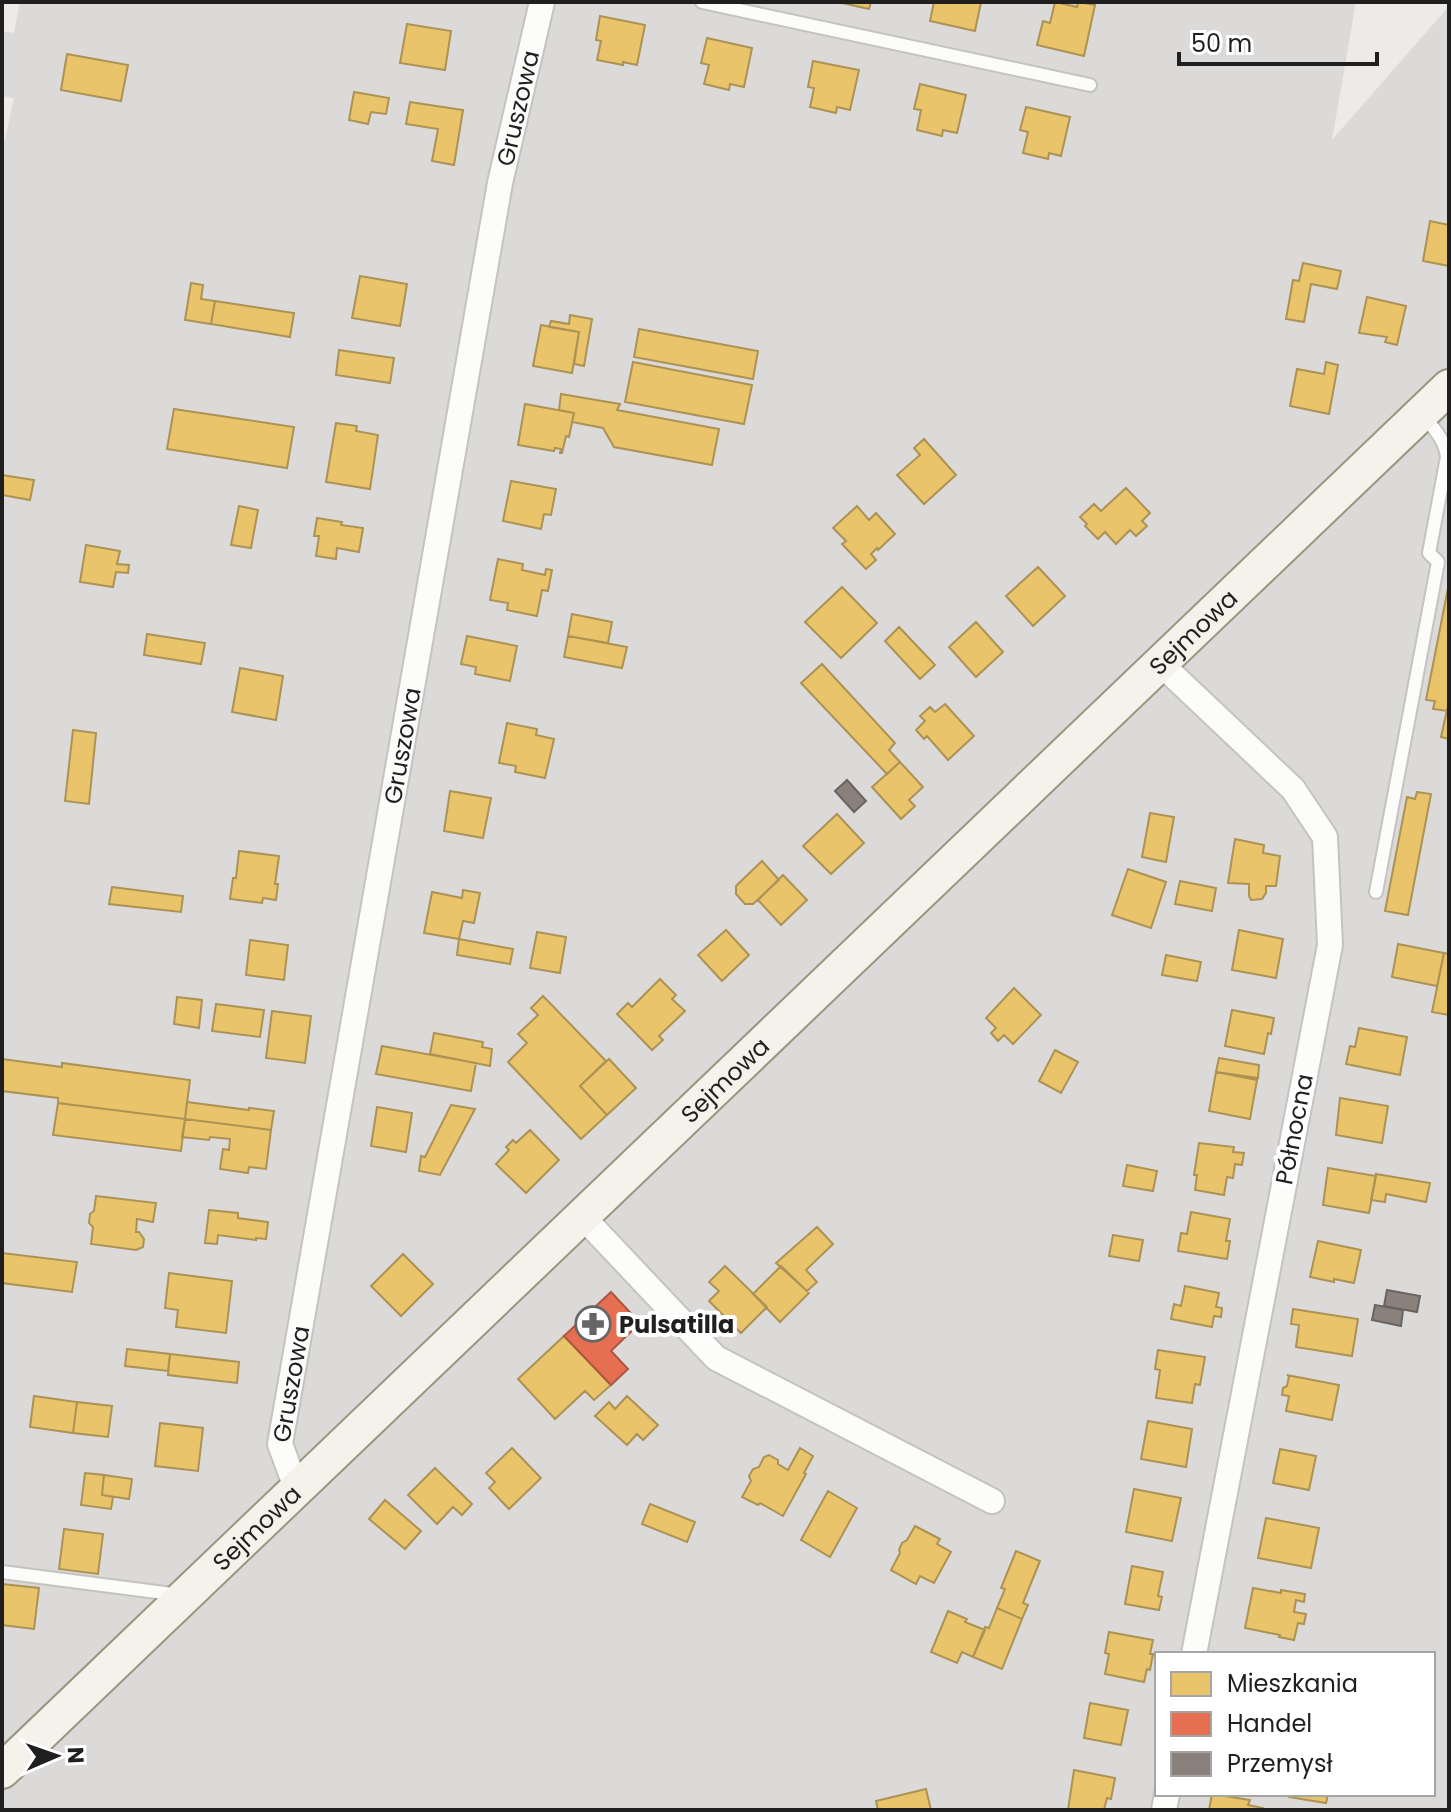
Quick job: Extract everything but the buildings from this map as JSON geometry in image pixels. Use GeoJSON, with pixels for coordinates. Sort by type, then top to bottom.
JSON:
{"type":"FeatureCollection","features":[{"type":"Feature","properties":{"kind":"main road","name":"Sejmowa"},"geometry":{"type":"LineString","coordinates":[[2,1771],[1449,387]]}},
{"type":"Feature","properties":{"kind":"street","name":"Gruszowa"},"geometry":{"type":"LineString","coordinates":[[297,1490],[280,1444],[500,183],[542,2]]}},
{"type":"Feature","properties":{"kind":"street","name":"Północna"},"geometry":{"type":"LineString","coordinates":[[1161,664],[1293,789],[1325,837],[1330,945],[1194,1652]]}},
{"type":"Feature","properties":{"kind":"street"},"geometry":{"type":"LineString","coordinates":[[582,1216],[716,1358],[992,1501]]}},
{"type":"Feature","properties":{"kind":"lane"},"geometry":{"type":"LineString","coordinates":[[702,2],[1090,85]]}},
{"type":"Feature","properties":{"kind":"lane"},"geometry":{"type":"LineString","coordinates":[[1376,892],[1438,562],[1429,553],[1447,457],[1446,447],[1422,413]]}},
{"type":"Feature","properties":{"kind":"lane"},"geometry":{"type":"LineString","coordinates":[[2,1572],[187,1596]]}},
{"type":"Feature","properties":{"kind":"shaded area"},"geometry":{"type":"Polygon","coordinates":[[[20,2],[1356,2],[1332,140],[1449,6],[1449,1810],[2,1810],[2,153],[14,98],[2,96],[2,31],[14,33],[20,2]]]}},
{"type":"Feature","properties":{"kind":"place","name":"Pulsatilla"},"geometry":{"type":"Point","coordinates":[593,1324]}}]}
